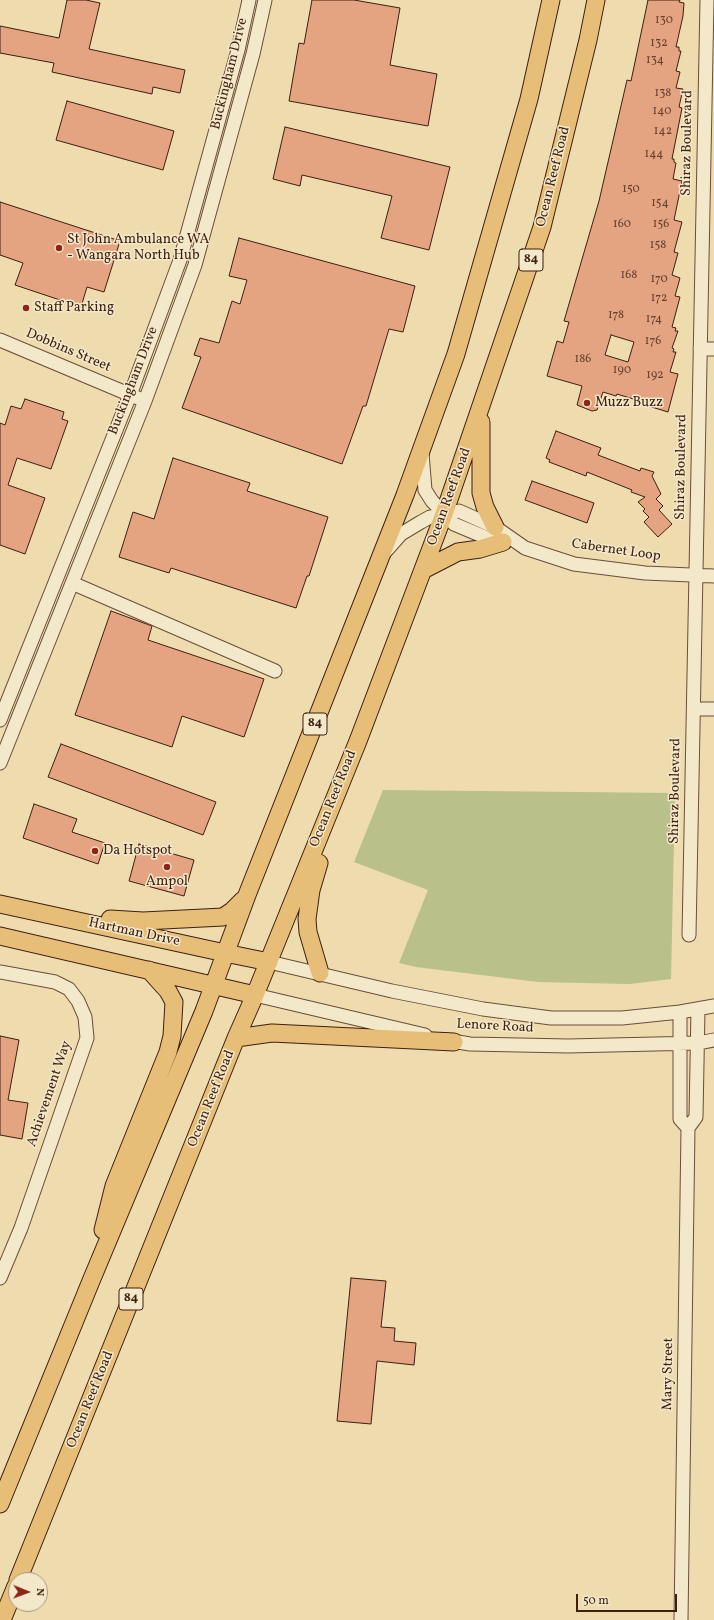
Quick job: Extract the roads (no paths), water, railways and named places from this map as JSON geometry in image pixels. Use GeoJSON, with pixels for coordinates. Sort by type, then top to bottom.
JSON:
{"type":"FeatureCollection","features":[{"type":"Feature","properties":{"kind":"main road","name":"84"},"geometry":{"type":"LineString","coordinates":[[0,1504],[214,986],[247,895],[382,556],[422,448],[456,354],[523,122],[551,0]]}},
{"type":"Feature","properties":{"kind":"main road","name":"Ocean Reef Road"},"geometry":{"type":"LineString","coordinates":[[21,1572],[236,1038],[255,995],[358,741],[444,514],[542,227],[588,40],[596,0]]}},
{"type":"Feature","properties":{"kind":"main road"},"geometry":{"type":"LineString","coordinates":[[423,570],[458,552],[480,549],[505,537],[485,507],[481,493],[481,406]]}},
{"type":"Feature","properties":{"kind":"main road"},"geometry":{"type":"LineString","coordinates":[[320,973],[308,932],[308,905],[324,843],[347,784],[358,741]]}},
{"type":"Feature","properties":{"kind":"main road"},"geometry":{"type":"LineString","coordinates":[[38,913],[143,921],[223,917],[232,911],[247,895]]}},
{"type":"Feature","properties":{"kind":"main road","name":"Hartman Drive"},"geometry":{"type":"LineString","coordinates":[[0,904],[225,954],[268,962]]}},
{"type":"Feature","properties":{"kind":"main road"},"geometry":{"type":"LineString","coordinates":[[0,936],[255,995]]}},
{"type":"Feature","properties":{"kind":"main road"},"geometry":{"type":"LineString","coordinates":[[91,1281],[114,1186],[168,1052],[172,1036],[174,1002],[168,991],[149,970]]}},
{"type":"Feature","properties":{"kind":"main road"},"geometry":{"type":"LineString","coordinates":[[236,1038],[272,1033],[454,1042]]}},
{"type":"Feature","properties":{"kind":"main road"},"geometry":{"type":"LineString","coordinates":[[2,1620],[8,1605]]}},
{"type":"Feature","properties":{"kind":"street","name":"Buckingham Drive"},"geometry":{"type":"LineString","coordinates":[[0,720],[130,395],[180,260],[238,50],[248,0]]}},
{"type":"Feature","properties":{"kind":"street","name":"Buckingham Drive"},"geometry":{"type":"LineString","coordinates":[[0,763],[145,401],[195,265],[253,54],[265,0]]}},
{"type":"Feature","properties":{"kind":"street","name":"Shiraz Boulevard"},"geometry":{"type":"LineString","coordinates":[[689,935],[707,0]]}},
{"type":"Feature","properties":{"kind":"street","name":"Dobbins Street"},"geometry":{"type":"LineString","coordinates":[[0,340],[145,401]]}},
{"type":"Feature","properties":{"kind":"street"},"geometry":{"type":"LineString","coordinates":[[700,349],[714,349]]}},
{"type":"Feature","properties":{"kind":"street","name":"Cabernet Loop"},"geometry":{"type":"LineString","coordinates":[[422,448],[422,466],[425,490],[432,501],[454,524],[492,540],[505,537],[525,548],[574,564],[645,573],[714,576]]}},
{"type":"Feature","properties":{"kind":"street"},"geometry":{"type":"LineString","coordinates":[[382,556],[401,534],[430,518],[444,514]]}},
{"type":"Feature","properties":{"kind":"street"},"geometry":{"type":"LineString","coordinates":[[72,583],[275,671]]}},
{"type":"Feature","properties":{"kind":"street"},"geometry":{"type":"LineString","coordinates":[[694,709],[714,709]]}},
{"type":"Feature","properties":{"kind":"street","name":"Lenore Road"},"geometry":{"type":"LineString","coordinates":[[268,962],[392,991],[483,1009],[551,1018],[622,1018],[680,1012],[714,1006]]}},
{"type":"Feature","properties":{"kind":"street","name":"Achievement Way"},"geometry":{"type":"LineString","coordinates":[[0,972],[55,982],[69,989],[78,1001],[85,1017],[87,1038],[21,1228],[0,1278]]}},
{"type":"Feature","properties":{"kind":"street","name":"Lenore Road"},"geometry":{"type":"LineString","coordinates":[[255,995],[454,1042],[470,1044],[568,1046],[698,1043],[714,1040]]}},
{"type":"Feature","properties":{"kind":"street","name":"Mary Street"},"geometry":{"type":"LineString","coordinates":[[681,1620],[688,1128],[696,1117],[698,1009]]}},
{"type":"Feature","properties":{"kind":"street","name":"Mary Street"},"geometry":{"type":"LineString","coordinates":[[680,1012],[680,1119],[688,1128]]}},
{"type":"Feature","properties":{"kind":"place","name":"St John Ambulance WA - Wangara North Hub"},"geometry":{"type":"Point","coordinates":[59,248]}},
{"type":"Feature","properties":{"kind":"place","name":"Staff Parking"},"geometry":{"type":"Point","coordinates":[26,308]}},
{"type":"Feature","properties":{"kind":"place","name":"Muzz Buzz"},"geometry":{"type":"Point","coordinates":[587,403]}},
{"type":"Feature","properties":{"kind":"place","name":"Da Hotspot"},"geometry":{"type":"Point","coordinates":[95,851]}},
{"type":"Feature","properties":{"kind":"place","name":"Ampol"},"geometry":{"type":"Point","coordinates":[167,867]}}]}
